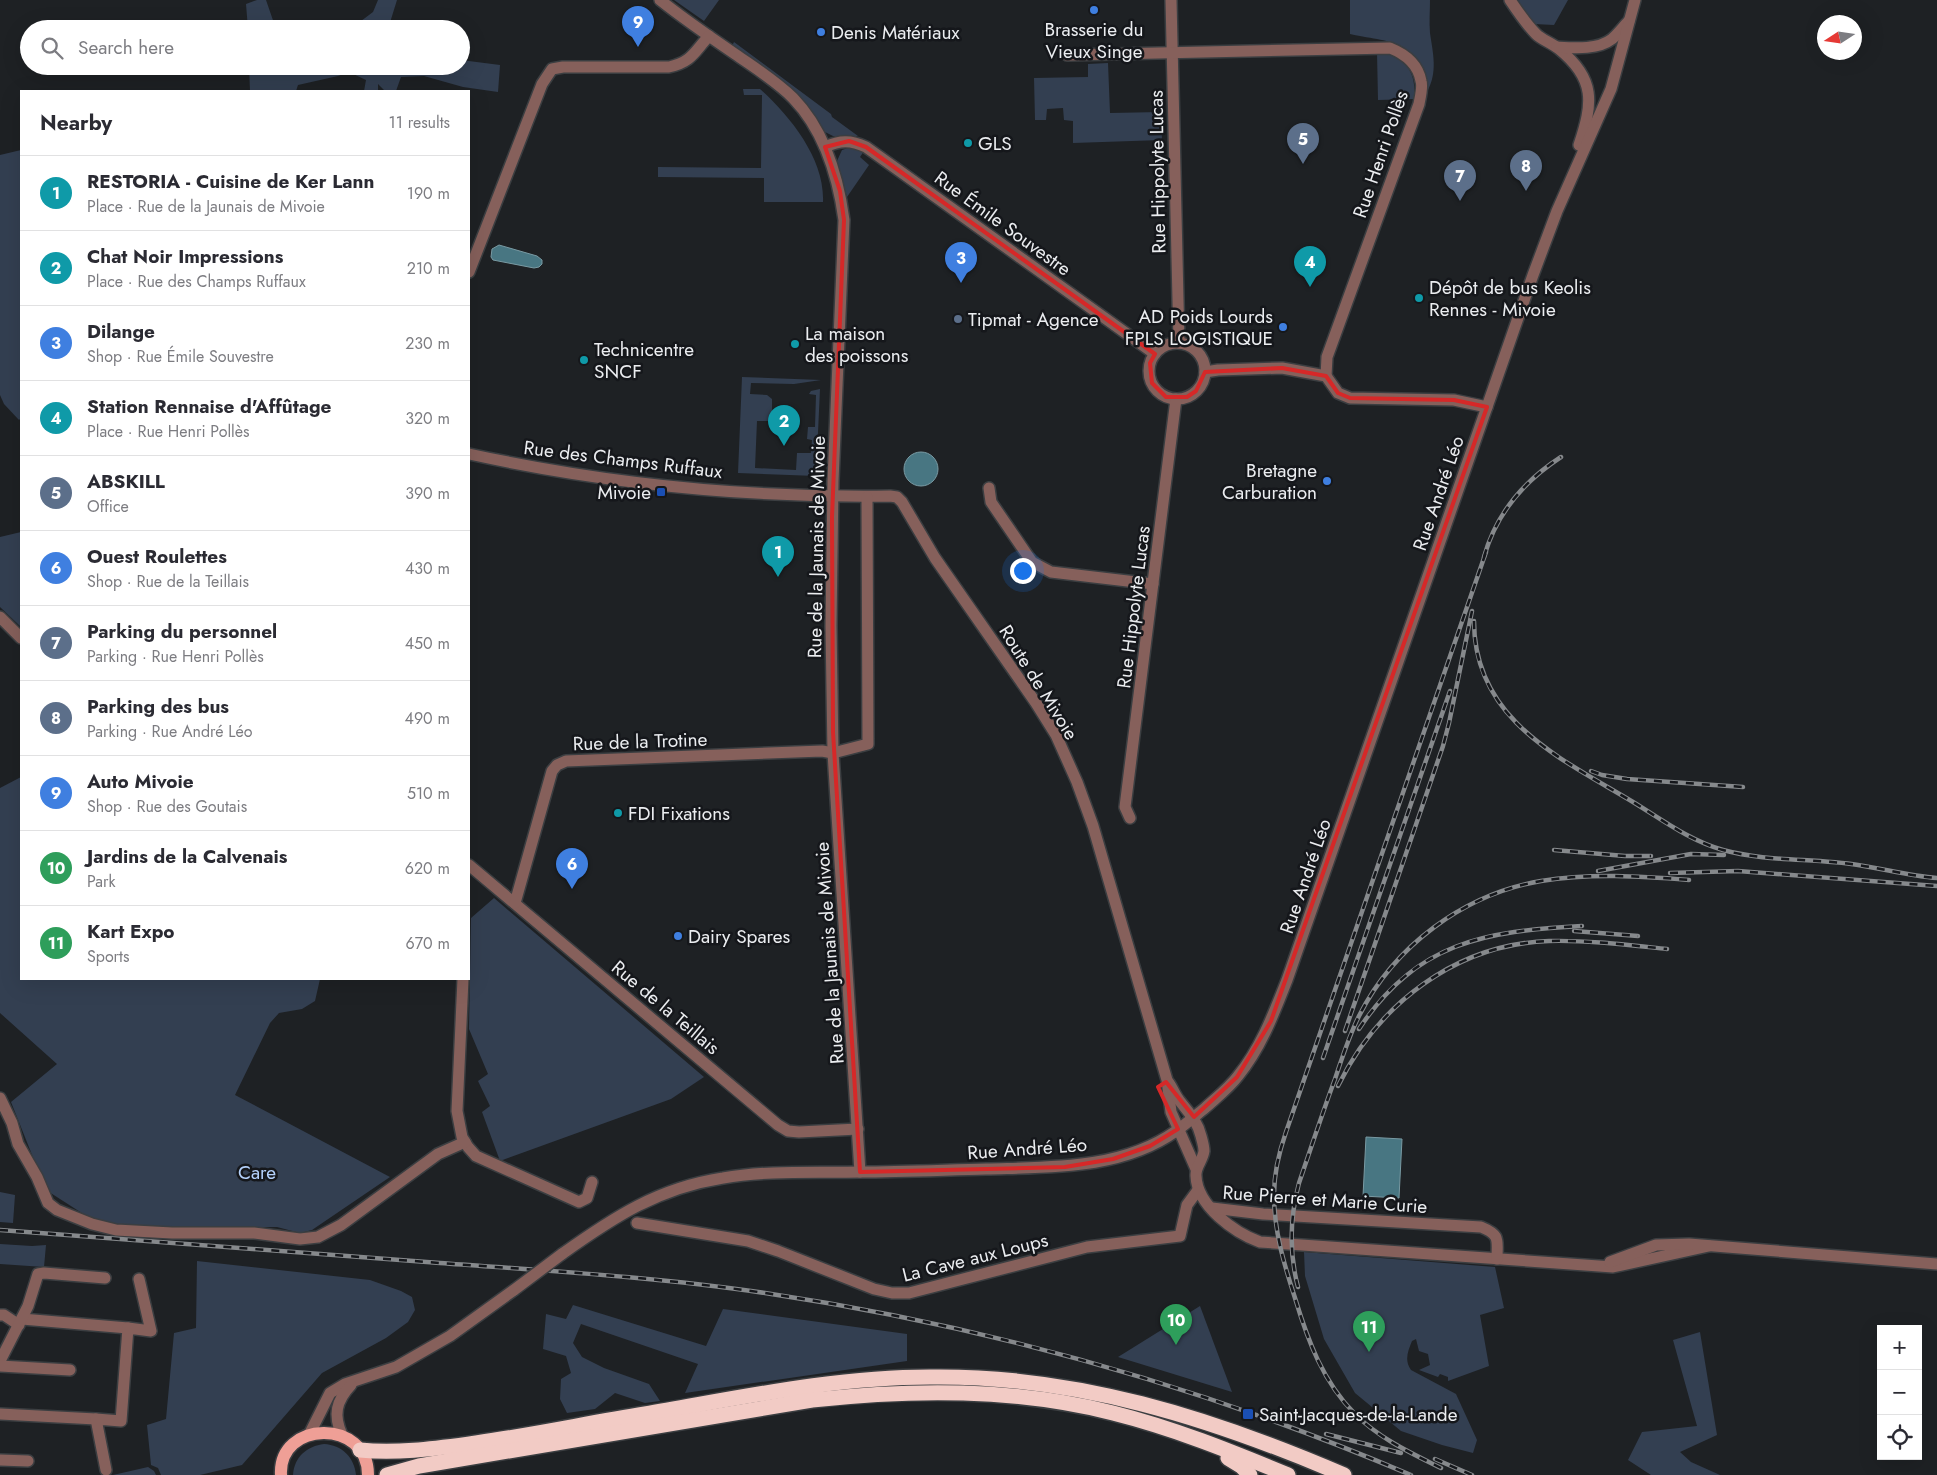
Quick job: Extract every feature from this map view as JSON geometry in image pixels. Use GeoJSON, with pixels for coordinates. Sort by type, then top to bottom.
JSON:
{"type":"FeatureCollection","features":[{"type":"Feature","properties":{"kind":"highway"},"geometry":{"type":"LineString","coordinates":[[360,1450],[390,1451],[462,1445],[810,1387],[929,1376],[1018,1381],[1090,1391],[1146,1404],[1255,1438],[1344,1475]]}},
{"type":"Feature","properties":{"kind":"highway"},"geometry":{"type":"LineString","coordinates":[[387,1475],[404,1469],[812,1400],[930,1391],[1049,1400],[1112,1413],[1184,1434],[1280,1472],[1302,1465],[1327,1475]]}},
{"type":"Feature","properties":{"kind":"highway"},"geometry":{"type":"LineString","coordinates":[[1049,1400],[1146,1429],[1208,1451],[1236,1462],[1250,1475]]}},
{"type":"Feature","properties":{"kind":"highway"},"geometry":{"type":"LineString","coordinates":[[1255,1438],[1270,1449],[1280,1472]]}},
{"type":"Feature","properties":{"kind":"main road"},"geometry":{"type":"LineString","coordinates":[[279,1474],[289,1448],[300,1438],[321,1432],[342,1435],[360,1450],[365,1459],[368,1475]]}},
{"type":"Feature","properties":{"kind":"street","name":"Rue de la Jaunais de Mivoie"},"geometry":{"type":"LineString","coordinates":[[661,0],[708,36],[774,81],[793,98],[804,111],[825,146],[840,191],[844,220],[833,496],[831,626],[834,753],[860,1172]]}},
{"type":"Feature","properties":{"kind":"street","name":"Rue Hippolyte Lucas"},"geometry":{"type":"LineString","coordinates":[[1170,0],[1178,343]]}},
{"type":"Feature","properties":{"kind":"street"},"geometry":{"type":"LineString","coordinates":[[1510,0],[1537,35],[1557,47],[1574,62],[1583,74],[1589,94],[1588,117],[1579,146],[1577,165]]}},
{"type":"Feature","properties":{"kind":"street","name":"Rue André Léo"},"geometry":{"type":"LineString","coordinates":[[354,1381],[396,1367],[443,1341],[617,1216],[661,1195],[694,1184],[722,1178],[759,1174],[1065,1167],[1113,1158],[1150,1146],[1178,1129],[1237,1078],[1271,1021],[1287,980],[1533,275],[1577,165],[1611,89],[1635,0]]}},
{"type":"Feature","properties":{"kind":"street"},"geometry":{"type":"LineString","coordinates":[[1557,47],[1578,48],[1612,40],[1631,19]]}},
{"type":"Feature","properties":{"kind":"street"},"geometry":{"type":"LineString","coordinates":[[470,269],[542,84],[552,69],[563,67],[669,67],[682,64],[694,55],[708,36]]}},
{"type":"Feature","properties":{"kind":"street","name":"Rue Henri Pollès"},"geometry":{"type":"LineString","coordinates":[[1067,55],[1390,48],[1401,52],[1411,60],[1422,81],[1419,104],[1327,357],[1326,376]]}},
{"type":"Feature","properties":{"kind":"street","name":"Rue Émile Souvestre"},"geometry":{"type":"LineString","coordinates":[[825,146],[849,141],[866,147],[1155,354]]}},
{"type":"Feature","properties":{"kind":"street"},"geometry":{"type":"LineString","coordinates":[[1178,343],[1191,347],[1199,353],[1204,362],[1205,372],[1202,382],[1196,391],[1187,397],[1176,399],[1166,397],[1158,391],[1152,383],[1150,368],[1155,354],[1162,347],[1178,343]]}},
{"type":"Feature","properties":{"kind":"street"},"geometry":{"type":"LineString","coordinates":[[1205,372],[1282,368],[1326,376],[1338,393],[1350,398],[1454,400],[1487,407]]}},
{"type":"Feature","properties":{"kind":"street","name":"Rue Hippolyte Lucas"},"geometry":{"type":"LineString","coordinates":[[1130,818],[1125,807],[1176,399]]}},
{"type":"Feature","properties":{"kind":"street","name":"Rue des Champs Ruffaux"},"geometry":{"type":"LineString","coordinates":[[470,454],[642,484],[742,492],[833,496]]}},
{"type":"Feature","properties":{"kind":"street"},"geometry":{"type":"LineString","coordinates":[[989,488],[991,502],[1032,562],[1051,572],[1154,584]]}},
{"type":"Feature","properties":{"kind":"street","name":"Route de Mivoie"},"geometry":{"type":"LineString","coordinates":[[833,496],[890,496],[897,497],[902,502],[935,558],[1036,703],[1056,735],[1077,782],[1093,826],[1168,1080],[1170,1112],[1196,1169]]}},
{"type":"Feature","properties":{"kind":"street","name":"Rue de la Trotine"},"geometry":{"type":"LineString","coordinates":[[515,903],[552,771],[557,764],[566,761],[834,753],[868,744],[867,497]]}},
{"type":"Feature","properties":{"kind":"street"},"geometry":{"type":"LineString","coordinates":[[0,617],[20,637]]}},
{"type":"Feature","properties":{"kind":"street","name":"Rue de la Teillais"},"geometry":{"type":"LineString","coordinates":[[470,866],[778,1126],[788,1131],[799,1132],[858,1129]]}},
{"type":"Feature","properties":{"kind":"street"},"geometry":{"type":"LineString","coordinates":[[463,980],[457,1111],[464,1142],[482,1160],[579,1202],[587,1198],[592,1182]]}},
{"type":"Feature","properties":{"kind":"street","name":"Route de Mivoie"},"geometry":{"type":"LineString","coordinates":[[1168,1080],[1179,1100],[1194,1117]]}},
{"type":"Feature","properties":{"kind":"street"},"geometry":{"type":"LineString","coordinates":[[0,1098],[12,1123],[18,1144],[37,1177],[48,1203],[57,1210],[92,1224],[116,1230],[180,1233],[254,1233],[306,1239],[318,1237],[341,1225],[438,1154],[464,1142]]}},
{"type":"Feature","properties":{"kind":"street"},"geometry":{"type":"LineString","coordinates":[[1194,1117],[1201,1133],[1204,1151],[1196,1169],[1198,1190],[1212,1208]]}},
{"type":"Feature","properties":{"kind":"street","name":"La Cave aux Loups"},"geometry":{"type":"LineString","coordinates":[[637,1223],[748,1241],[874,1289],[901,1294],[925,1290],[1086,1247],[1180,1236],[1187,1205],[1198,1190]]}},
{"type":"Feature","properties":{"kind":"street","name":"Rue Pierre et Marie Curie"},"geometry":{"type":"LineString","coordinates":[[1212,1208],[1224,1221],[1250,1238],[1260,1242],[1593,1267],[1621,1259],[1656,1245],[1689,1244],[1937,1264]]}},
{"type":"Feature","properties":{"kind":"street","name":"Rue Pierre et Marie Curie"},"geometry":{"type":"LineString","coordinates":[[1212,1208],[1263,1214],[1481,1227],[1493,1232],[1496,1237],[1497,1260]]}},
{"type":"Feature","properties":{"kind":"street"},"geometry":{"type":"LineString","coordinates":[[0,1361],[20,1322],[38,1274],[105,1278]]}},
{"type":"Feature","properties":{"kind":"street"},"geometry":{"type":"LineString","coordinates":[[0,1315],[20,1322],[151,1331],[139,1279]]}},
{"type":"Feature","properties":{"kind":"street"},"geometry":{"type":"LineString","coordinates":[[0,1414],[121,1421],[128,1328]]}},
{"type":"Feature","properties":{"kind":"street"},"geometry":{"type":"LineString","coordinates":[[0,1366],[70,1370]]}},
{"type":"Feature","properties":{"kind":"street"},"geometry":{"type":"LineString","coordinates":[[309,1435],[330,1393],[354,1381]]}},
{"type":"Feature","properties":{"kind":"street"},"geometry":{"type":"LineString","coordinates":[[342,1435],[337,1418],[339,1403],[341,1396],[354,1381]]}},
{"type":"Feature","properties":{"kind":"street"},"geometry":{"type":"LineString","coordinates":[[96,1419],[106,1470]]}},
{"type":"Feature","properties":{"kind":"street"},"geometry":{"type":"LineString","coordinates":[[0,1460],[28,1461]]}},
{"type":"Feature","properties":{"kind":"highlighted area"},"geometry":{"type":"Polygon","coordinates":[[[849,141],[866,147],[1155,354],[1150,363],[1152,383],[1166,397],[1187,397],[1196,391],[1205,372],[1282,368],[1326,376],[1338,393],[1350,398],[1454,400],[1487,407],[1271,1021],[1237,1077],[1194,1117],[1166,1082],[1158,1087],[1178,1129],[1150,1146],[1113,1159],[1065,1167],[860,1172],[833,732],[832,517],[844,220],[840,191],[825,147],[830,145],[849,141]]]}},
{"type":"Feature","properties":{"kind":"green space"},"geometry":{"type":"Polygon","coordinates":[[[257,0],[266,0],[273,20],[247,20],[246,4],[257,0]]]}},
{"type":"Feature","properties":{"kind":"green space"},"geometry":{"type":"Polygon","coordinates":[[[378,0],[397,0],[391,20],[362,20],[373,12],[378,0]]]}},
{"type":"Feature","properties":{"kind":"green space"},"geometry":{"type":"Polygon","coordinates":[[[674,0],[719,0],[704,21],[674,0]]]}},
{"type":"Feature","properties":{"kind":"green space"},"geometry":{"type":"Polygon","coordinates":[[[1350,0],[1430,0],[1430,29],[1434,70],[1427,92],[1417,62],[1402,46],[1350,34],[1350,0]]]}},
{"type":"Feature","properties":{"kind":"green space"},"geometry":{"type":"Polygon","coordinates":[[[1517,0],[1568,0],[1554,25],[1534,24],[1517,0]]]}},
{"type":"Feature","properties":{"kind":"green space"},"geometry":{"type":"Polygon","coordinates":[[[734,42],[858,136],[833,136],[825,132],[732,46],[734,42]]]}},
{"type":"Feature","properties":{"kind":"green space"},"geometry":{"type":"Polygon","coordinates":[[[1377,52],[1392,52],[1407,67],[1413,78],[1414,99],[1378,100],[1377,52]]]}},
{"type":"Feature","properties":{"kind":"green space"},"geometry":{"type":"Polygon","coordinates":[[[470,61],[500,65],[498,92],[463,87],[424,76],[401,77],[396,90],[384,90],[378,84],[378,90],[364,90],[366,80],[355,75],[470,75],[470,61]]]}},
{"type":"Feature","properties":{"kind":"green space"},"geometry":{"type":"Polygon","coordinates":[[[1108,63],[1110,113],[1161,112],[1162,140],[1073,143],[1073,121],[1064,120],[1063,108],[1047,109],[1046,120],[1035,120],[1034,78],[1088,77],[1088,64],[1108,63]]]}},
{"type":"Feature","properties":{"kind":"green space"},"geometry":{"type":"Polygon","coordinates":[[[249,75],[341,75],[298,85],[296,90],[250,90],[249,75]]]}},
{"type":"Feature","properties":{"kind":"green space"},"geometry":{"type":"Polygon","coordinates":[[[743,89],[760,89],[794,125],[812,154],[822,186],[823,202],[764,202],[764,178],[658,177],[658,167],[761,168],[762,95],[744,95],[743,89]]]}},
{"type":"Feature","properties":{"kind":"green space"},"geometry":{"type":"Polygon","coordinates":[[[851,147],[864,151],[860,157],[869,165],[847,197],[837,161],[842,150],[851,147]]]}},
{"type":"Feature","properties":{"kind":"green space"},"geometry":{"type":"Polygon","coordinates":[[[20,150],[19,420],[4,404],[0,395],[0,155],[20,150]]]}},
{"type":"Feature","properties":{"kind":"green space"},"geometry":{"type":"Polygon","coordinates":[[[742,377],[821,380],[794,384],[751,383],[750,394],[767,395],[772,399],[772,421],[757,421],[755,468],[796,470],[797,453],[811,453],[812,440],[807,439],[808,427],[815,427],[816,395],[809,394],[811,391],[820,389],[816,476],[738,473],[742,377]]]}},
{"type":"Feature","properties":{"kind":"green space"},"geometry":{"type":"Polygon","coordinates":[[[20,532],[20,626],[0,607],[0,537],[20,532]]]}},
{"type":"Feature","properties":{"kind":"green space","name":"Care"},"geometry":{"type":"Polygon","coordinates":[[[20,778],[20,980],[320,980],[315,1001],[302,1009],[279,1013],[270,1023],[235,1095],[390,1177],[312,1230],[300,1233],[277,1227],[165,1228],[114,1225],[88,1217],[46,1190],[11,1102],[57,1064],[0,1013],[0,788],[20,778]]]}},
{"type":"Feature","properties":{"kind":"green space"},"geometry":{"type":"Polygon","coordinates":[[[494,898],[704,1077],[671,1099],[500,1161],[482,1112],[490,1106],[478,1081],[488,1074],[469,1029],[471,918],[494,898]]]}},
{"type":"Feature","properties":{"kind":"green space"},"geometry":{"type":"Polygon","coordinates":[[[0,1192],[15,1195],[13,1223],[0,1222],[0,1192]]]}},
{"type":"Feature","properties":{"kind":"green space"},"geometry":{"type":"Polygon","coordinates":[[[0,1244],[46,1245],[44,1267],[0,1264],[0,1244]]]}},
{"type":"Feature","properties":{"kind":"green space"},"geometry":{"type":"Polygon","coordinates":[[[1304,1252],[1495,1267],[1504,1308],[1480,1315],[1489,1366],[1448,1381],[1448,1377],[1440,1374],[1438,1377],[1419,1370],[1430,1365],[1428,1354],[1419,1351],[1416,1339],[1412,1341],[1407,1356],[1411,1370],[1456,1394],[1477,1440],[1473,1453],[1401,1431],[1355,1393],[1324,1339],[1305,1276],[1304,1252]]]}},
{"type":"Feature","properties":{"kind":"green space"},"geometry":{"type":"Polygon","coordinates":[[[197,1261],[370,1280],[412,1297],[415,1310],[408,1322],[386,1338],[322,1373],[242,1465],[200,1475],[161,1475],[158,1468],[151,1465],[147,1425],[166,1419],[174,1333],[196,1328],[197,1261]]]}},
{"type":"Feature","properties":{"kind":"green space"},"geometry":{"type":"Polygon","coordinates":[[[573,1305],[706,1346],[723,1309],[907,1334],[907,1361],[685,1393],[698,1364],[581,1324],[573,1343],[582,1357],[604,1368],[649,1384],[660,1401],[645,1403],[615,1393],[595,1409],[567,1413],[560,1399],[561,1379],[571,1373],[566,1356],[543,1349],[546,1314],[566,1319],[573,1305]]]}},
{"type":"Feature","properties":{"kind":"green space"},"geometry":{"type":"Polygon","coordinates":[[[1200,1306],[1232,1392],[1118,1357],[1200,1306]]]}},
{"type":"Feature","properties":{"kind":"green space"},"geometry":{"type":"Polygon","coordinates":[[[1700,1332],[1717,1435],[1680,1452],[1691,1462],[1720,1475],[1651,1475],[1628,1460],[1642,1432],[1697,1426],[1673,1340],[1700,1332]]]}},
{"type":"Feature","properties":{"kind":"green space"},"geometry":{"type":"Polygon","coordinates":[[[324,1444],[336,1447],[346,1453],[353,1463],[356,1475],[293,1475],[296,1463],[302,1454],[312,1447],[324,1444]]]}},
{"type":"Feature","properties":{"kind":"green space"},"geometry":{"type":"Polygon","coordinates":[[[148,1467],[156,1475],[113,1475],[148,1467]]]}},
{"type":"Feature","properties":{"kind":"shaded area"},"geometry":{"type":"Polygon","coordinates":[[[499,245],[537,256],[542,260],[542,264],[534,268],[493,260],[491,257],[492,249],[499,245]]]}},
{"type":"Feature","properties":{"kind":"shaded area"},"geometry":{"type":"Polygon","coordinates":[[[921,452],[933,457],[938,469],[933,481],[921,486],[909,481],[904,469],[909,457],[921,452]]]}},
{"type":"Feature","properties":{"kind":"shaded area"},"geometry":{"type":"Polygon","coordinates":[[[1366,1137],[1402,1139],[1399,1198],[1363,1196],[1366,1137]]]}},
{"type":"Feature","properties":{"kind":"railway"},"geometry":{"type":"LineString","coordinates":[[1484,557],[1496,527],[1513,500],[1535,477],[1561,457]]}},
{"type":"Feature","properties":{"kind":"railway"},"geometry":{"type":"LineString","coordinates":[[1441,1468],[1396,1445],[1365,1423],[1344,1402],[1325,1375],[1305,1330],[1284,1260],[1274,1208],[1274,1187],[1277,1163],[1283,1140],[1486,552]]}},
{"type":"Feature","properties":{"kind":"railway"},"geometry":{"type":"LineString","coordinates":[[1345,1031],[1443,746],[1472,611]]}},
{"type":"Feature","properties":{"kind":"railway"},"geometry":{"type":"LineString","coordinates":[[1474,621],[1478,655],[1489,685],[1505,710],[1526,732],[1577,769],[1687,835],[1711,846],[1740,854],[1841,863],[1937,878]]}},
{"type":"Feature","properties":{"kind":"railway"},"geometry":{"type":"LineString","coordinates":[[1323,1058],[1450,691]]}},
{"type":"Feature","properties":{"kind":"railway"},"geometry":{"type":"LineString","coordinates":[[1591,771],[1602,775],[1627,779],[1743,787]]}},
{"type":"Feature","properties":{"kind":"railway"},"geometry":{"type":"LineString","coordinates":[[1554,850],[1625,856],[1651,856]]}},
{"type":"Feature","properties":{"kind":"railway"},"geometry":{"type":"LineString","coordinates":[[1598,871],[1691,854],[1724,855]]}},
{"type":"Feature","properties":{"kind":"railway"},"geometry":{"type":"LineString","coordinates":[[1670,873],[1738,871],[1937,886]]}},
{"type":"Feature","properties":{"kind":"railway"},"geometry":{"type":"LineString","coordinates":[[1298,1287],[1293,1261],[1292,1222],[1299,1183],[1355,1024],[1374,991],[1391,967],[1434,927],[1459,911],[1485,898],[1513,888],[1559,878],[1596,876],[1634,876],[1689,880]]}},
{"type":"Feature","properties":{"kind":"railway"},"geometry":{"type":"LineString","coordinates":[[1359,1029],[1381,1000],[1404,977],[1429,959],[1455,947],[1484,938],[1514,932],[1582,926]]}},
{"type":"Feature","properties":{"kind":"railway"},"geometry":{"type":"LineString","coordinates":[[1574,931],[1638,936]]}},
{"type":"Feature","properties":{"kind":"railway"},"geometry":{"type":"LineString","coordinates":[[1338,1086],[1355,1056],[1375,1029],[1398,1005],[1424,984],[1452,967],[1482,953],[1515,945],[1549,941],[1623,944],[1667,949]]}},
{"type":"Feature","properties":{"kind":"railway"},"geometry":{"type":"LineString","coordinates":[[0,1230],[643,1279],[724,1287],[848,1307],[930,1323],[1094,1363],[1254,1414],[1333,1443],[1411,1475]]}},
{"type":"Feature","properties":{"kind":"railway"},"geometry":{"type":"LineString","coordinates":[[1326,1434],[1401,1453]]}},
{"type":"Feature","properties":{"kind":"railway"},"geometry":{"type":"LineString","coordinates":[[1435,1459],[1472,1475]]}},
{"type":"Feature","properties":{"kind":"place","name":"Brasserie du Vieux Singe"},"geometry":{"type":"Point","coordinates":[1094,10]}},
{"type":"Feature","properties":{"kind":"place","name":"Denis Matériaux"},"geometry":{"type":"Point","coordinates":[821,32]}},
{"type":"Feature","properties":{"kind":"place","name":"Auto Mivoie"},"geometry":{"type":"Point","coordinates":[638,47]}},
{"type":"Feature","properties":{"kind":"place","name":"GLS"},"geometry":{"type":"Point","coordinates":[968,143]}},
{"type":"Feature","properties":{"kind":"place","name":"ABSKILL"},"geometry":{"type":"Point","coordinates":[1303,164]}},
{"type":"Feature","properties":{"kind":"place","name":"Parking des bus"},"geometry":{"type":"Point","coordinates":[1526,191]}},
{"type":"Feature","properties":{"kind":"place","name":"Parking du personnel"},"geometry":{"type":"Point","coordinates":[1460,201]}},
{"type":"Feature","properties":{"kind":"place","name":"Dilange"},"geometry":{"type":"Point","coordinates":[961,283]}},
{"type":"Feature","properties":{"kind":"place","name":"Station Rennaise d'Affûtage"},"geometry":{"type":"Point","coordinates":[1310,287]}},
{"type":"Feature","properties":{"kind":"place","name":"Dépôt de bus Keolis Rennes - Mivoie"},"geometry":{"type":"Point","coordinates":[1419,298]}},
{"type":"Feature","properties":{"kind":"place","name":"Tipmat - Agence"},"geometry":{"type":"Point","coordinates":[958,319]}},
{"type":"Feature","properties":{"kind":"place","name":"AD Poids Lourds FPLS LOGISTIQUE"},"geometry":{"type":"Point","coordinates":[1283,327]}},
{"type":"Feature","properties":{"kind":"place","name":"La maison des poissons"},"geometry":{"type":"Point","coordinates":[795,344]}},
{"type":"Feature","properties":{"kind":"place","name":"Technicentre SNCF"},"geometry":{"type":"Point","coordinates":[584,360]}},
{"type":"Feature","properties":{"kind":"place","name":"Chat Noir Impressions"},"geometry":{"type":"Point","coordinates":[784,446]}},
{"type":"Feature","properties":{"kind":"place","name":"Bretagne Carburation"},"geometry":{"type":"Point","coordinates":[1327,481]}},
{"type":"Feature","properties":{"kind":"place","name":"Mivoie"},"geometry":{"type":"Point","coordinates":[661,492]}},
{"type":"Feature","properties":{"kind":"place","name":"RESTORIA - Cuisine de Ker Lann"},"geometry":{"type":"Point","coordinates":[778,577]}},
{"type":"Feature","properties":{"kind":"place","name":"FDI Fixations"},"geometry":{"type":"Point","coordinates":[618,813]}},
{"type":"Feature","properties":{"kind":"place","name":"Ouest Roulettes"},"geometry":{"type":"Point","coordinates":[572,889]}},
{"type":"Feature","properties":{"kind":"place","name":"Dairy Spares"},"geometry":{"type":"Point","coordinates":[678,936]}},
{"type":"Feature","properties":{"kind":"place","name":"Jardins de la Calvenais"},"geometry":{"type":"Point","coordinates":[1176,1345]}},
{"type":"Feature","properties":{"kind":"place","name":"Kart Expo"},"geometry":{"type":"Point","coordinates":[1369,1352]}},
{"type":"Feature","properties":{"kind":"place","name":"Saint-Jacques-de-la-Lande"},"geometry":{"type":"Point","coordinates":[1248,1414]}}]}
